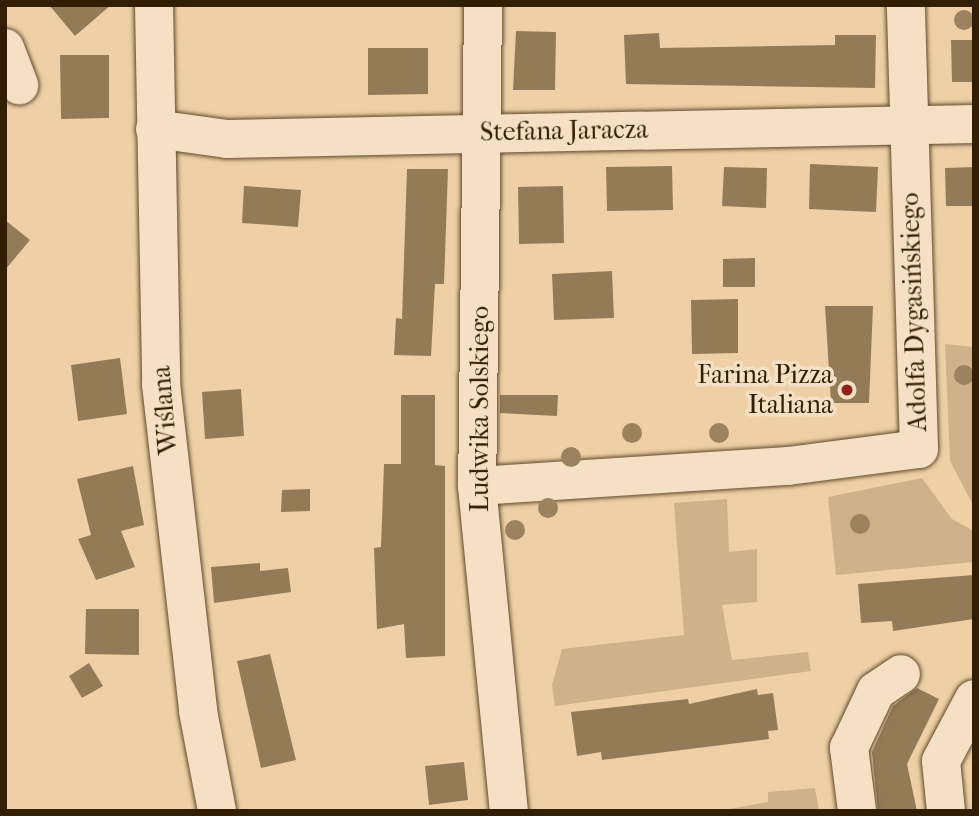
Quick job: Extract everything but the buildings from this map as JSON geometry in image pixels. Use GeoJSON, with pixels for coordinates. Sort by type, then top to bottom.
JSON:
{"type":"FeatureCollection","features":[{"type":"Feature","properties":{"kind":"street","name":"Wiślana"},"geometry":{"type":"LineString","coordinates":[[154,5],[161,384],[198,711],[217,811]]}},
{"type":"Feature","properties":{"kind":"street","name":"Ludwika Solskiego"},"geometry":{"type":"LineString","coordinates":[[483,5],[477,486],[509,811]]}},
{"type":"Feature","properties":{"kind":"street","name":"Adolfa Dygasińskiego"},"geometry":{"type":"LineString","coordinates":[[477,486],[708,468],[788,466],[919,449],[906,5]]}},
{"type":"Feature","properties":{"kind":"street"},"geometry":{"type":"LineString","coordinates":[[5,48],[19,85]]}},
{"type":"Feature","properties":{"kind":"street","name":"Stefana Jaracza"},"geometry":{"type":"LineString","coordinates":[[155,129],[227,139],[974,124]]}},
{"type":"Feature","properties":{"kind":"street"},"geometry":{"type":"LineString","coordinates":[[857,811],[849,748],[882,682],[901,674]]}},
{"type":"Feature","properties":{"kind":"street"},"geometry":{"type":"LineString","coordinates":[[954,801],[941,761],[969,721]]}},
{"type":"Feature","properties":{"kind":"shaded area"},"geometry":{"type":"Polygon","coordinates":[[[945,344],[974,347],[974,507],[950,461],[945,344]]]}},
{"type":"Feature","properties":{"kind":"shaded area"},"geometry":{"type":"Polygon","coordinates":[[[922,478],[952,519],[974,531],[974,562],[836,575],[828,497],[922,478]]]}},
{"type":"Feature","properties":{"kind":"shaded area"},"geometry":{"type":"Polygon","coordinates":[[[727,499],[729,552],[757,549],[757,602],[722,605],[732,660],[808,652],[811,671],[555,706],[552,685],[562,649],[684,635],[674,503],[727,499]]]}},
{"type":"Feature","properties":{"kind":"shaded area"},"geometry":{"type":"Polygon","coordinates":[[[815,788],[819,811],[718,811],[768,802],[768,792],[815,788]]]}},
{"type":"Feature","properties":{"kind":"place","name":"Farina Pizza Italiana"},"geometry":{"type":"Point","coordinates":[847,390]}}]}
